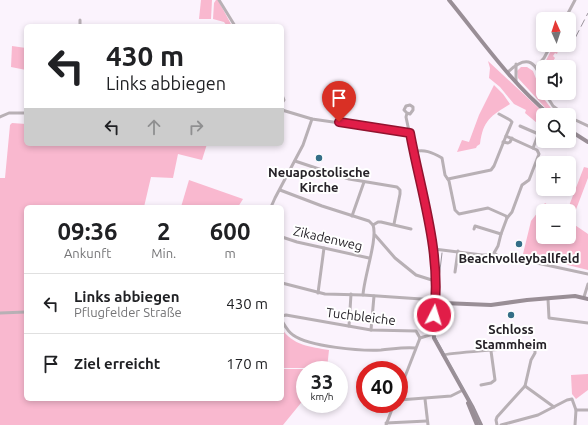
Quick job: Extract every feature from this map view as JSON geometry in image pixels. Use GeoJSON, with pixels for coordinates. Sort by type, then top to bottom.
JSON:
{"type":"FeatureCollection","features":[{"type":"Feature","properties":{"kind":"street"},"geometry":{"type":"LineString","coordinates":[[219,0],[233,24]]}},
{"type":"Feature","properties":{"kind":"street"},"geometry":{"type":"LineString","coordinates":[[449,0],[516,82],[542,108]]}},
{"type":"Feature","properties":{"kind":"street"},"geometry":{"type":"LineString","coordinates":[[569,12],[575,0]]}},
{"type":"Feature","properties":{"kind":"street"},"geometry":{"type":"LineString","coordinates":[[508,72],[520,62],[527,62],[536,67]]}},
{"type":"Feature","properties":{"kind":"street"},"geometry":{"type":"LineString","coordinates":[[516,64],[516,82]]}},
{"type":"Feature","properties":{"kind":"street"},"geometry":{"type":"LineString","coordinates":[[549,100],[556,108]]}},
{"type":"Feature","properties":{"kind":"street"},"geometry":{"type":"LineString","coordinates":[[284,111],[292,112],[312,119],[410,133]]}},
{"type":"Feature","properties":{"kind":"street"},"geometry":{"type":"LineString","coordinates":[[0,117],[24,112]]}},
{"type":"Feature","properties":{"kind":"street"},"geometry":{"type":"LineString","coordinates":[[407,113],[406,117],[434,248],[436,300],[433,334],[481,425]]}},
{"type":"Feature","properties":{"kind":"street"},"geometry":{"type":"LineString","coordinates":[[448,179],[491,170],[512,122],[499,114]]}},
{"type":"Feature","properties":{"kind":"street"},"geometry":{"type":"LineString","coordinates":[[273,205],[303,145],[312,119]]}},
{"type":"Feature","properties":{"kind":"street"},"geometry":{"type":"LineString","coordinates":[[576,120],[588,126]]}},
{"type":"Feature","properties":{"kind":"street"},"geometry":{"type":"LineString","coordinates":[[520,126],[536,132]]}},
{"type":"Feature","properties":{"kind":"street"},"geometry":{"type":"LineString","coordinates":[[576,134],[588,142]]}},
{"type":"Feature","properties":{"kind":"street"},"geometry":{"type":"LineString","coordinates":[[434,248],[488,255],[494,253],[498,246],[507,218],[512,212],[522,185],[529,180],[539,154],[537,150],[506,136]]}},
{"type":"Feature","properties":{"kind":"street"},"geometry":{"type":"LineString","coordinates":[[503,142],[508,143],[512,138]]}},
{"type":"Feature","properties":{"kind":"street"},"geometry":{"type":"LineString","coordinates":[[533,148],[536,140]]}},
{"type":"Feature","properties":{"kind":"street"},"geometry":{"type":"LineString","coordinates":[[413,152],[424,150],[442,158],[445,175],[448,179],[455,210],[459,214],[488,208],[506,216],[507,218]]}},
{"type":"Feature","properties":{"kind":"street"},"geometry":{"type":"LineString","coordinates":[[295,161],[349,179],[394,186],[400,190],[394,224]]}},
{"type":"Feature","properties":{"kind":"street"},"geometry":{"type":"LineString","coordinates":[[352,216],[364,182]]}},
{"type":"Feature","properties":{"kind":"street"},"geometry":{"type":"LineString","coordinates":[[280,190],[369,221],[373,225],[375,234],[369,258],[363,295]]}},
{"type":"Feature","properties":{"kind":"street"},"geometry":{"type":"LineString","coordinates":[[373,225],[381,222],[411,229]]}},
{"type":"Feature","properties":{"kind":"street"},"geometry":{"type":"LineString","coordinates":[[473,227],[501,234]]}},
{"type":"Feature","properties":{"kind":"street"},"geometry":{"type":"LineString","coordinates":[[375,234],[395,258],[416,275],[435,281]]}},
{"type":"Feature","properties":{"kind":"street","name":"Zikadenweg"},"geometry":{"type":"LineString","coordinates":[[284,239],[369,258]]}},
{"type":"Feature","properties":{"kind":"street"},"geometry":{"type":"LineString","coordinates":[[318,293],[324,248]]}},
{"type":"Feature","properties":{"kind":"street"},"geometry":{"type":"LineString","coordinates":[[457,272],[458,252]]}},
{"type":"Feature","properties":{"kind":"street"},"geometry":{"type":"LineString","coordinates":[[494,253],[498,256],[521,259],[588,274]]}},
{"type":"Feature","properties":{"kind":"street"},"geometry":{"type":"LineString","coordinates":[[284,284],[318,293],[436,300],[443,303],[491,305],[575,296],[586,298],[588,284]]}},
{"type":"Feature","properties":{"kind":"street"},"geometry":{"type":"LineString","coordinates":[[349,326],[351,294]]}},
{"type":"Feature","properties":{"kind":"street"},"geometry":{"type":"LineString","coordinates":[[371,330],[374,296]]}},
{"type":"Feature","properties":{"kind":"street"},"geometry":{"type":"LineString","coordinates":[[548,299],[549,318],[588,322]]}},
{"type":"Feature","properties":{"kind":"street"},"geometry":{"type":"LineString","coordinates":[[0,313],[24,312]]}},
{"type":"Feature","properties":{"kind":"street","name":"Tuchbleiche"},"geometry":{"type":"LineString","coordinates":[[284,316],[371,330],[416,332],[420,338]]}},
{"type":"Feature","properties":{"kind":"street"},"geometry":{"type":"LineString","coordinates":[[284,324],[294,336],[347,349],[364,350],[416,348]]}},
{"type":"Feature","properties":{"kind":"street"},"geometry":{"type":"LineString","coordinates":[[408,369],[420,338],[433,334]]}},
{"type":"Feature","properties":{"kind":"street"},"geometry":{"type":"LineString","coordinates":[[443,355],[534,349],[535,353],[531,360],[525,386],[497,417],[497,425]]}},
{"type":"Feature","properties":{"kind":"street"},"geometry":{"type":"LineString","coordinates":[[481,384],[491,383],[495,380],[491,351]]}},
{"type":"Feature","properties":{"kind":"street"},"geometry":{"type":"LineString","coordinates":[[525,386],[554,407]]}},
{"type":"Feature","properties":{"kind":"street"},"geometry":{"type":"LineString","coordinates":[[408,400],[451,396],[463,390]]}},
{"type":"Feature","properties":{"kind":"street"},"geometry":{"type":"LineString","coordinates":[[467,398],[477,425]]}},
{"type":"Feature","properties":{"kind":"street"},"geometry":{"type":"LineString","coordinates":[[425,399],[428,425]]}},
{"type":"Feature","properties":{"kind":"street"},"geometry":{"type":"LineString","coordinates":[[500,425],[538,415],[567,400],[572,399],[576,410],[575,425]]}},
{"type":"Feature","properties":{"kind":"street"},"geometry":{"type":"LineString","coordinates":[[576,410],[588,410]]}},
{"type":"Feature","properties":{"kind":"street"},"geometry":{"type":"LineString","coordinates":[[390,413],[386,424],[427,421]]}},
{"type":"Feature","properties":{"kind":"shaded area"},"geometry":{"type":"Polygon","coordinates":[[[201,0],[212,0],[211,19],[199,19],[201,0]]]}},
{"type":"Feature","properties":{"kind":"shaded area"},"geometry":{"type":"Polygon","coordinates":[[[218,0],[231,24],[226,24],[224,22],[213,19],[214,3],[218,0]]]}},
{"type":"Feature","properties":{"kind":"shaded area"},"geometry":{"type":"Polygon","coordinates":[[[12,46],[24,48],[24,70],[11,67],[12,46]]]}},
{"type":"Feature","properties":{"kind":"shaded area"},"geometry":{"type":"Polygon","coordinates":[[[550,52],[558,52],[553,56],[555,58],[554,60],[546,60],[550,52]]]}},
{"type":"Feature","properties":{"kind":"shaded area"},"geometry":{"type":"Polygon","coordinates":[[[488,61],[538,108],[536,108],[536,122],[525,113],[526,110],[514,104],[500,87],[489,78],[490,68],[488,61]]]}},
{"type":"Feature","properties":{"kind":"shaded area"},"geometry":{"type":"Polygon","coordinates":[[[521,67],[527,67],[533,71],[536,79],[536,98],[518,78],[517,71],[521,67]]]}},
{"type":"Feature","properties":{"kind":"shaded area"},"geometry":{"type":"Polygon","coordinates":[[[494,85],[510,104],[489,120],[483,129],[480,144],[476,148],[457,152],[462,140],[469,142],[479,115],[494,85]]]}},
{"type":"Feature","properties":{"kind":"shaded area"},"geometry":{"type":"Polygon","coordinates":[[[538,100],[545,100],[551,108],[546,108],[538,100]]]}},
{"type":"Feature","properties":{"kind":"shaded area"},"geometry":{"type":"Polygon","coordinates":[[[12,123],[24,124],[24,146],[206,146],[202,160],[178,154],[173,178],[151,177],[144,205],[24,205],[24,401],[284,401],[284,369],[296,369],[296,409],[283,425],[0,425],[0,178],[5,178],[10,125],[12,123]]]}},
{"type":"Feature","properties":{"kind":"shaded area"},"geometry":{"type":"Polygon","coordinates":[[[584,167],[588,168],[588,178],[576,210],[576,204],[570,204],[573,196],[576,196],[576,188],[584,167]]]}},
{"type":"Feature","properties":{"kind":"shaded area"},"geometry":{"type":"Polygon","coordinates":[[[189,180],[243,199],[239,205],[182,205],[189,180]]]}},
{"type":"Feature","properties":{"kind":"shaded area"},"geometry":{"type":"Polygon","coordinates":[[[536,215],[536,244],[576,244],[576,226],[588,234],[588,270],[523,254],[531,221],[536,215]]]}},
{"type":"Feature","properties":{"kind":"shaded area"},"geometry":{"type":"Polygon","coordinates":[[[284,332],[291,339],[297,342],[329,350],[328,361],[296,361],[296,368],[284,368],[284,332]]]}},
{"type":"Feature","properties":{"kind":"shaded area"},"geometry":{"type":"Polygon","coordinates":[[[588,374],[588,390],[576,399],[572,394],[571,375],[588,374]]]}},
{"type":"Feature","properties":{"kind":"tram line"},"geometry":{"type":"LineString","coordinates":[[442,253],[434,321],[435,337],[470,401],[481,425]]}},
{"type":"Feature","properties":{"kind":"railway"},"geometry":{"type":"LineString","coordinates":[[576,36],[588,13]]}},
{"type":"Feature","properties":{"kind":"place","name":"Neuapostolische Kirche"},"geometry":{"type":"Point","coordinates":[319,158]}},
{"type":"Feature","properties":{"kind":"place","name":"Beachvolleyballfeld"},"geometry":{"type":"Point","coordinates":[519,244]}},
{"type":"Feature","properties":{"kind":"place","name":"Schloss Stammheim"},"geometry":{"type":"Point","coordinates":[511,315]}},
{"type":"Feature","properties":{"kind":"route"},"geometry":{"type":"LineString","coordinates":[[339,122],[387,131],[410,133],[434,248],[436,296],[434,315]]}}]}
